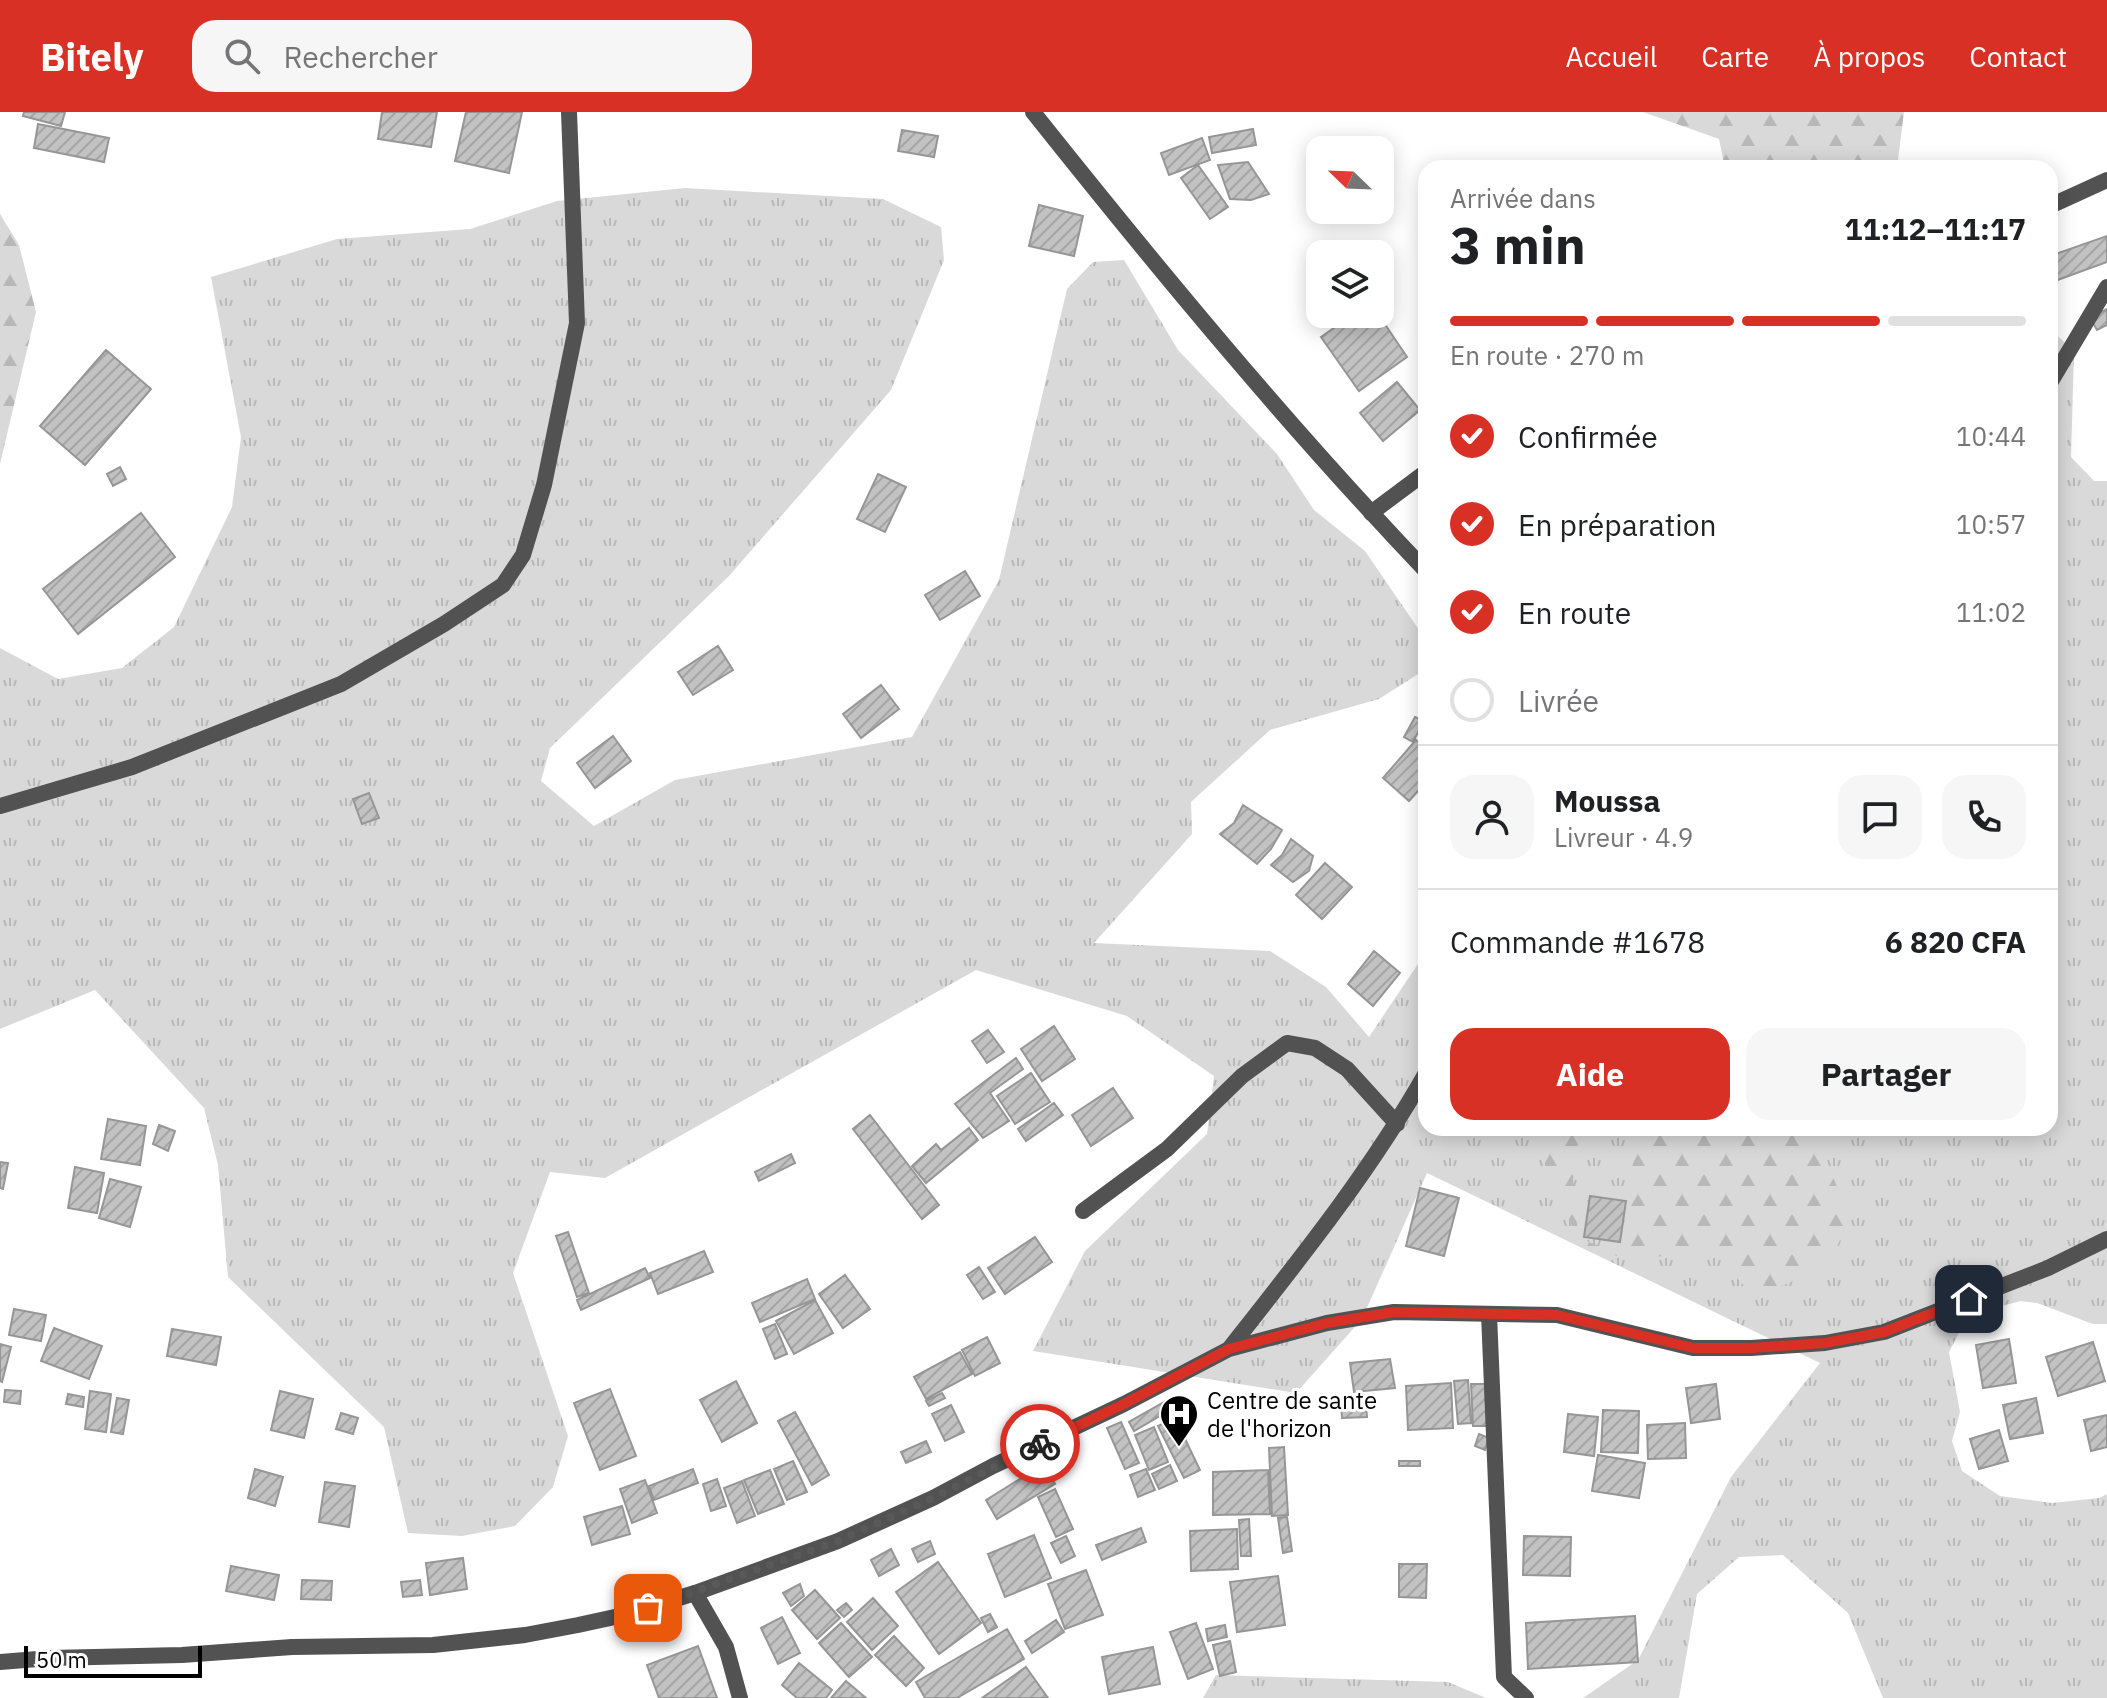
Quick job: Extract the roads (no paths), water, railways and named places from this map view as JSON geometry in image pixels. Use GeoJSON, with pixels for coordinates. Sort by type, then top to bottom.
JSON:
{"type":"FeatureCollection","features":[{"type":"Feature","properties":{"kind":"street"},"geometry":{"type":"LineString","coordinates":[[0,806],[132,767],[341,684],[444,624],[503,585],[523,555],[544,485],[577,323],[569,112]]}},
{"type":"Feature","properties":{"kind":"street"},"geometry":{"type":"LineString","coordinates":[[1033,112],[1207,324],[1418,563]]}},
{"type":"Feature","properties":{"kind":"street"},"geometry":{"type":"LineString","coordinates":[[2058,202],[2107,180]]}},
{"type":"Feature","properties":{"kind":"street"},"geometry":{"type":"LineString","coordinates":[[2058,370],[2107,287]]}},
{"type":"Feature","properties":{"kind":"street"},"geometry":{"type":"LineString","coordinates":[[1371,513],[1418,478]]}},
{"type":"Feature","properties":{"kind":"street"},"geometry":{"type":"LineString","coordinates":[[1083,1211],[1167,1149],[1242,1076],[1287,1043],[1315,1048],[1347,1069],[1397,1124]]}},
{"type":"Feature","properties":{"kind":"street"},"geometry":{"type":"LineString","coordinates":[[1229,1349],[1337,1212],[1397,1124],[1418,1087]]}},
{"type":"Feature","properties":{"kind":"street"},"geometry":{"type":"LineString","coordinates":[[0,1662],[292,1647],[433,1645],[525,1635],[578,1625],[624,1615],[695,1593],[838,1541],[919,1505],[1229,1349],[1327,1323],[1394,1312],[1557,1315],[1693,1348],[1825,1343],[1884,1332],[2048,1268],[2107,1239]]}},
{"type":"Feature","properties":{"kind":"street"},"geometry":{"type":"LineString","coordinates":[[1489,1314],[1504,1677],[1526,1698]]}},
{"type":"Feature","properties":{"kind":"street"},"geometry":{"type":"LineString","coordinates":[[695,1593],[726,1647],[740,1698]]}},
{"type":"Feature","properties":{"kind":"place","name":"Centre de sante de l'horizon"},"geometry":{"type":"Point","coordinates":[1179,1448]}}]}
